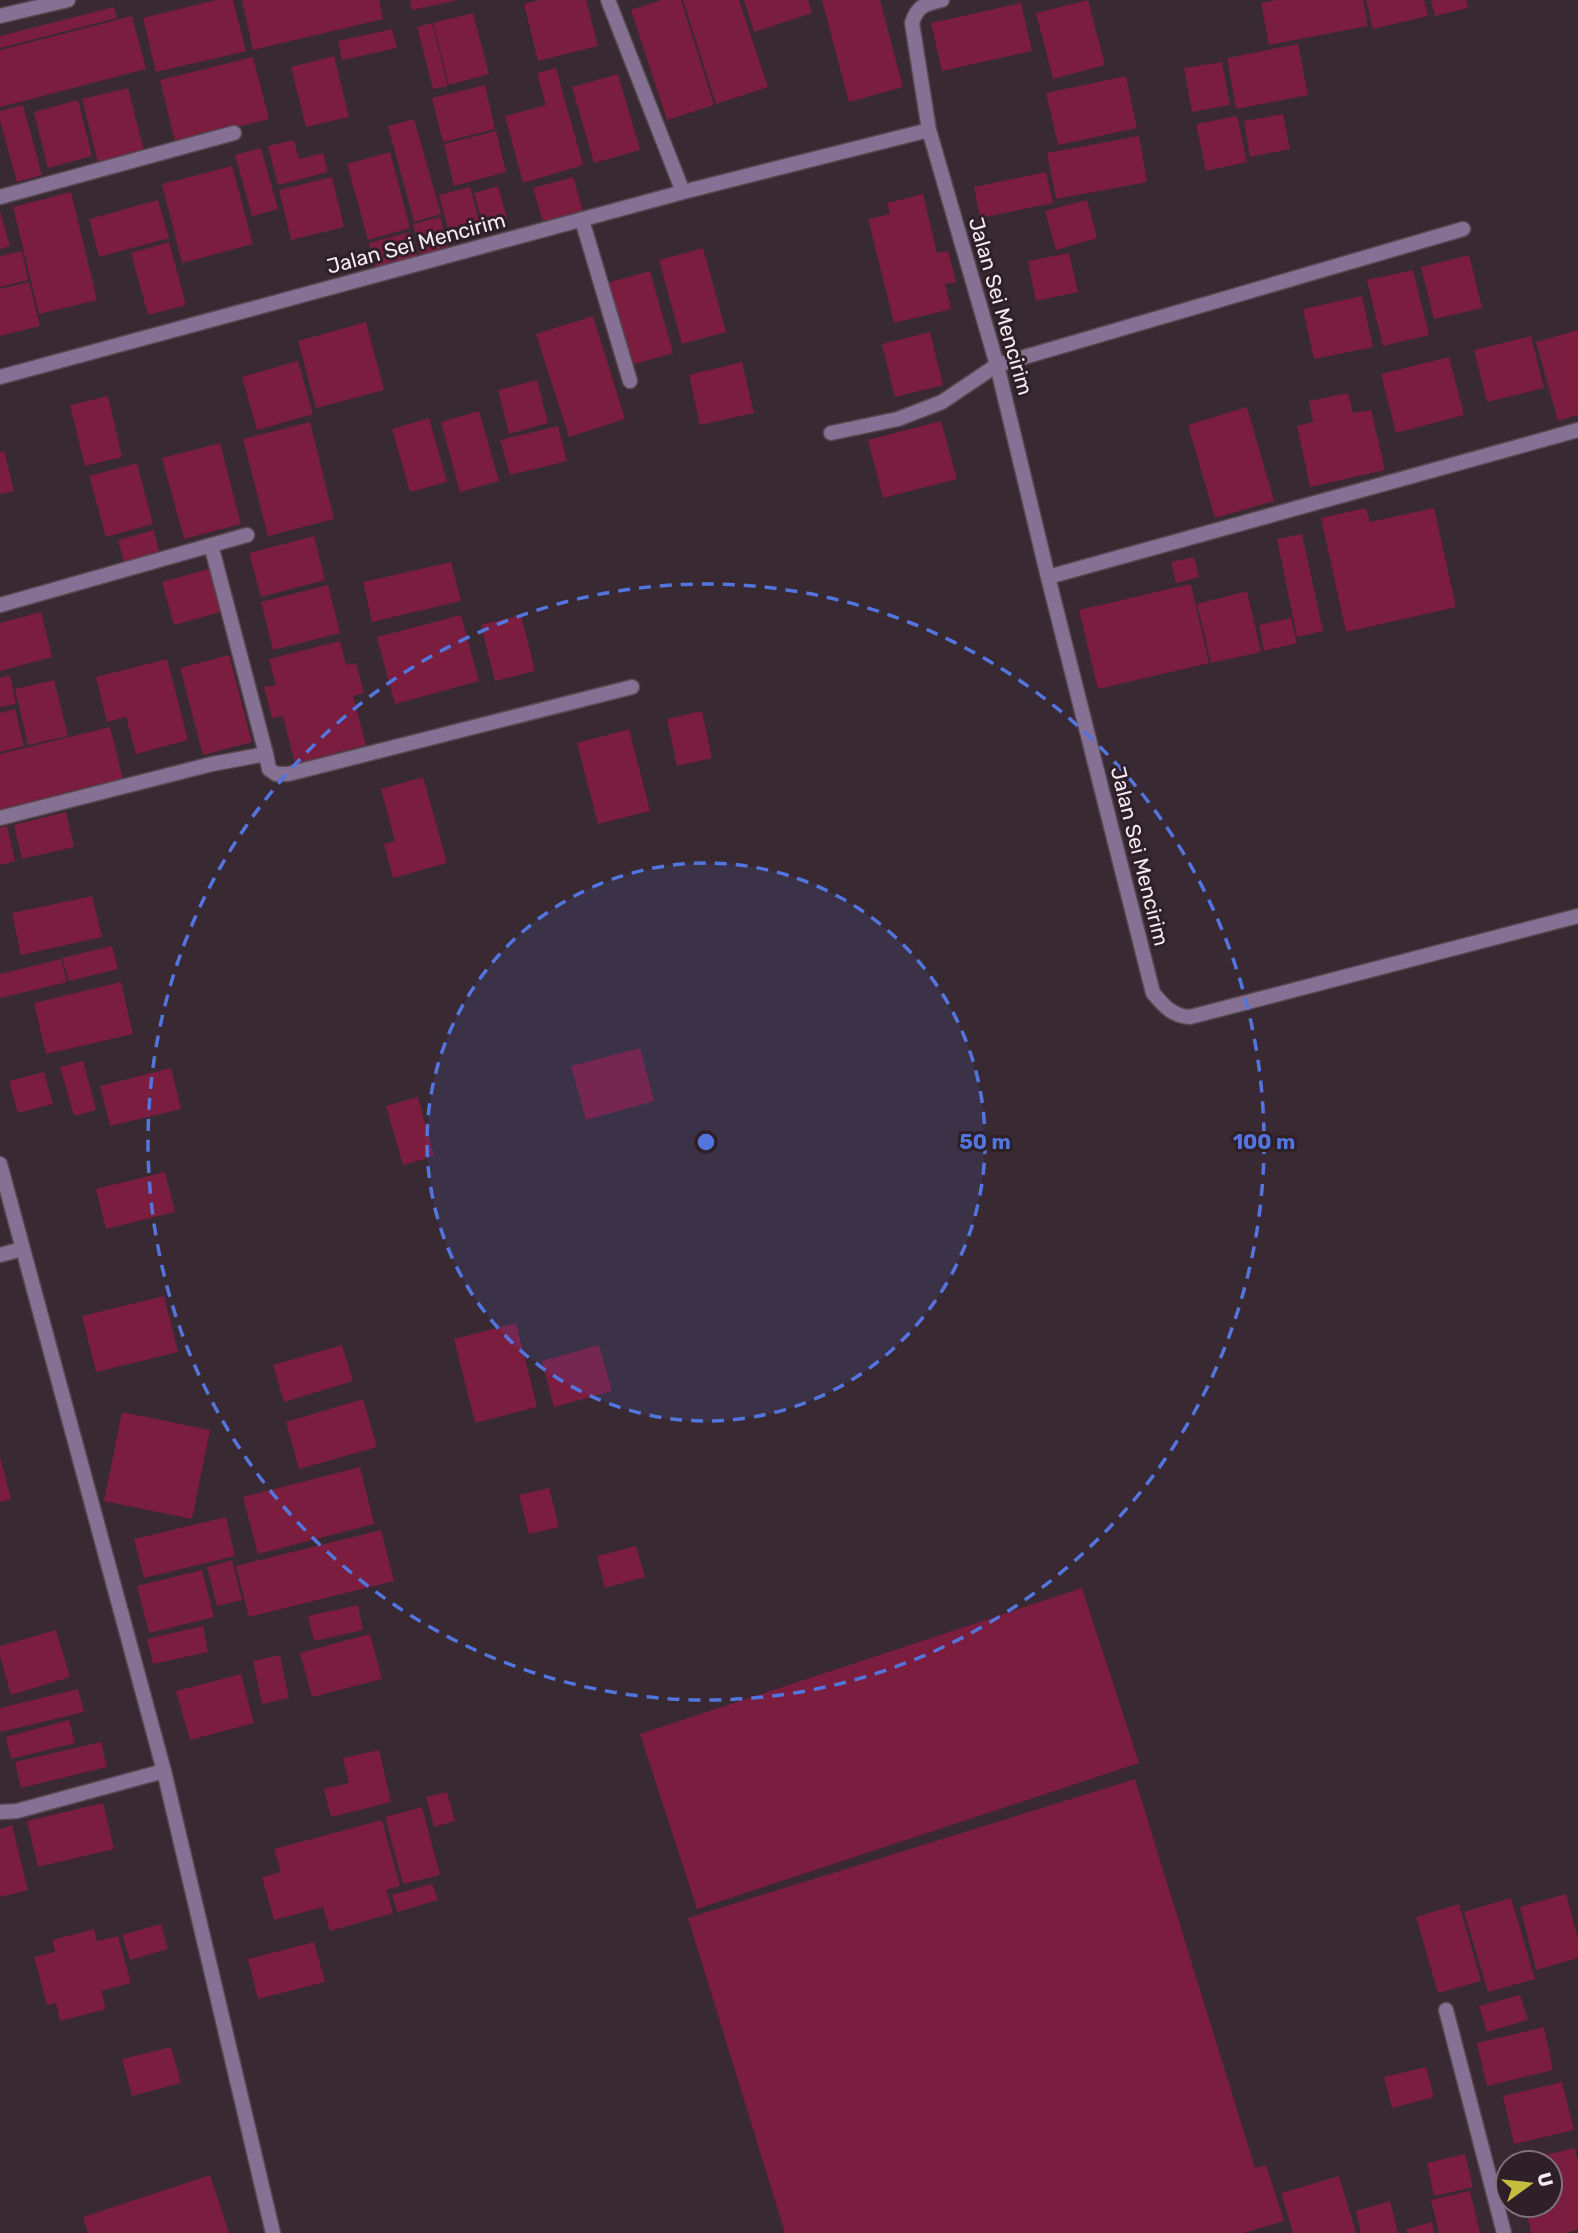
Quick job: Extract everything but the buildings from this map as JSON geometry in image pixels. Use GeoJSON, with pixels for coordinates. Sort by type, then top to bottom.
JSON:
{"type":"FeatureCollection","features":[{"type":"Feature","properties":{"kind":"street"},"geometry":{"type":"LineString","coordinates":[[0,16],[68,0]]}},
{"type":"Feature","properties":{"kind":"street"},"geometry":{"type":"LineString","coordinates":[[608,0],[683,192]]}},
{"type":"Feature","properties":{"kind":"street"},"geometry":{"type":"LineString","coordinates":[[929,130],[912,23],[915,13],[922,5],[942,0]]}},
{"type":"Feature","properties":{"kind":"street","name":"Jalan Sei Mencirim"},"geometry":{"type":"LineString","coordinates":[[0,377],[683,192],[929,130],[997,365],[1153,993],[1170,1011],[1190,1017],[1578,916]]}},
{"type":"Feature","properties":{"kind":"street"},"geometry":{"type":"LineString","coordinates":[[0,197],[234,133]]}},
{"type":"Feature","properties":{"kind":"street"},"geometry":{"type":"LineString","coordinates":[[582,220],[630,381]]}},
{"type":"Feature","properties":{"kind":"street"},"geometry":{"type":"LineString","coordinates":[[831,433],[898,419],[942,402],[997,365],[1463,229]]}},
{"type":"Feature","properties":{"kind":"street"},"geometry":{"type":"LineString","coordinates":[[1048,577],[1578,430]]}},
{"type":"Feature","properties":{"kind":"street"},"geometry":{"type":"LineString","coordinates":[[0,605],[247,534]]}},
{"type":"Feature","properties":{"kind":"street"},"geometry":{"type":"LineString","coordinates":[[211,545],[269,769],[276,774],[288,774],[632,687]]}},
{"type":"Feature","properties":{"kind":"street"},"geometry":{"type":"LineString","coordinates":[[0,818],[212,764],[266,754]]}},
{"type":"Feature","properties":{"kind":"street"},"geometry":{"type":"LineString","coordinates":[[0,1164],[163,1771],[273,2233]]}},
{"type":"Feature","properties":{"kind":"street"},"geometry":{"type":"LineString","coordinates":[[0,1255],[22,1249]]}},
{"type":"Feature","properties":{"kind":"street"},"geometry":{"type":"LineString","coordinates":[[0,1812],[17,1811],[163,1771]]}},
{"type":"Feature","properties":{"kind":"street"},"geometry":{"type":"LineString","coordinates":[[1446,2010],[1504,2233]]}}]}
